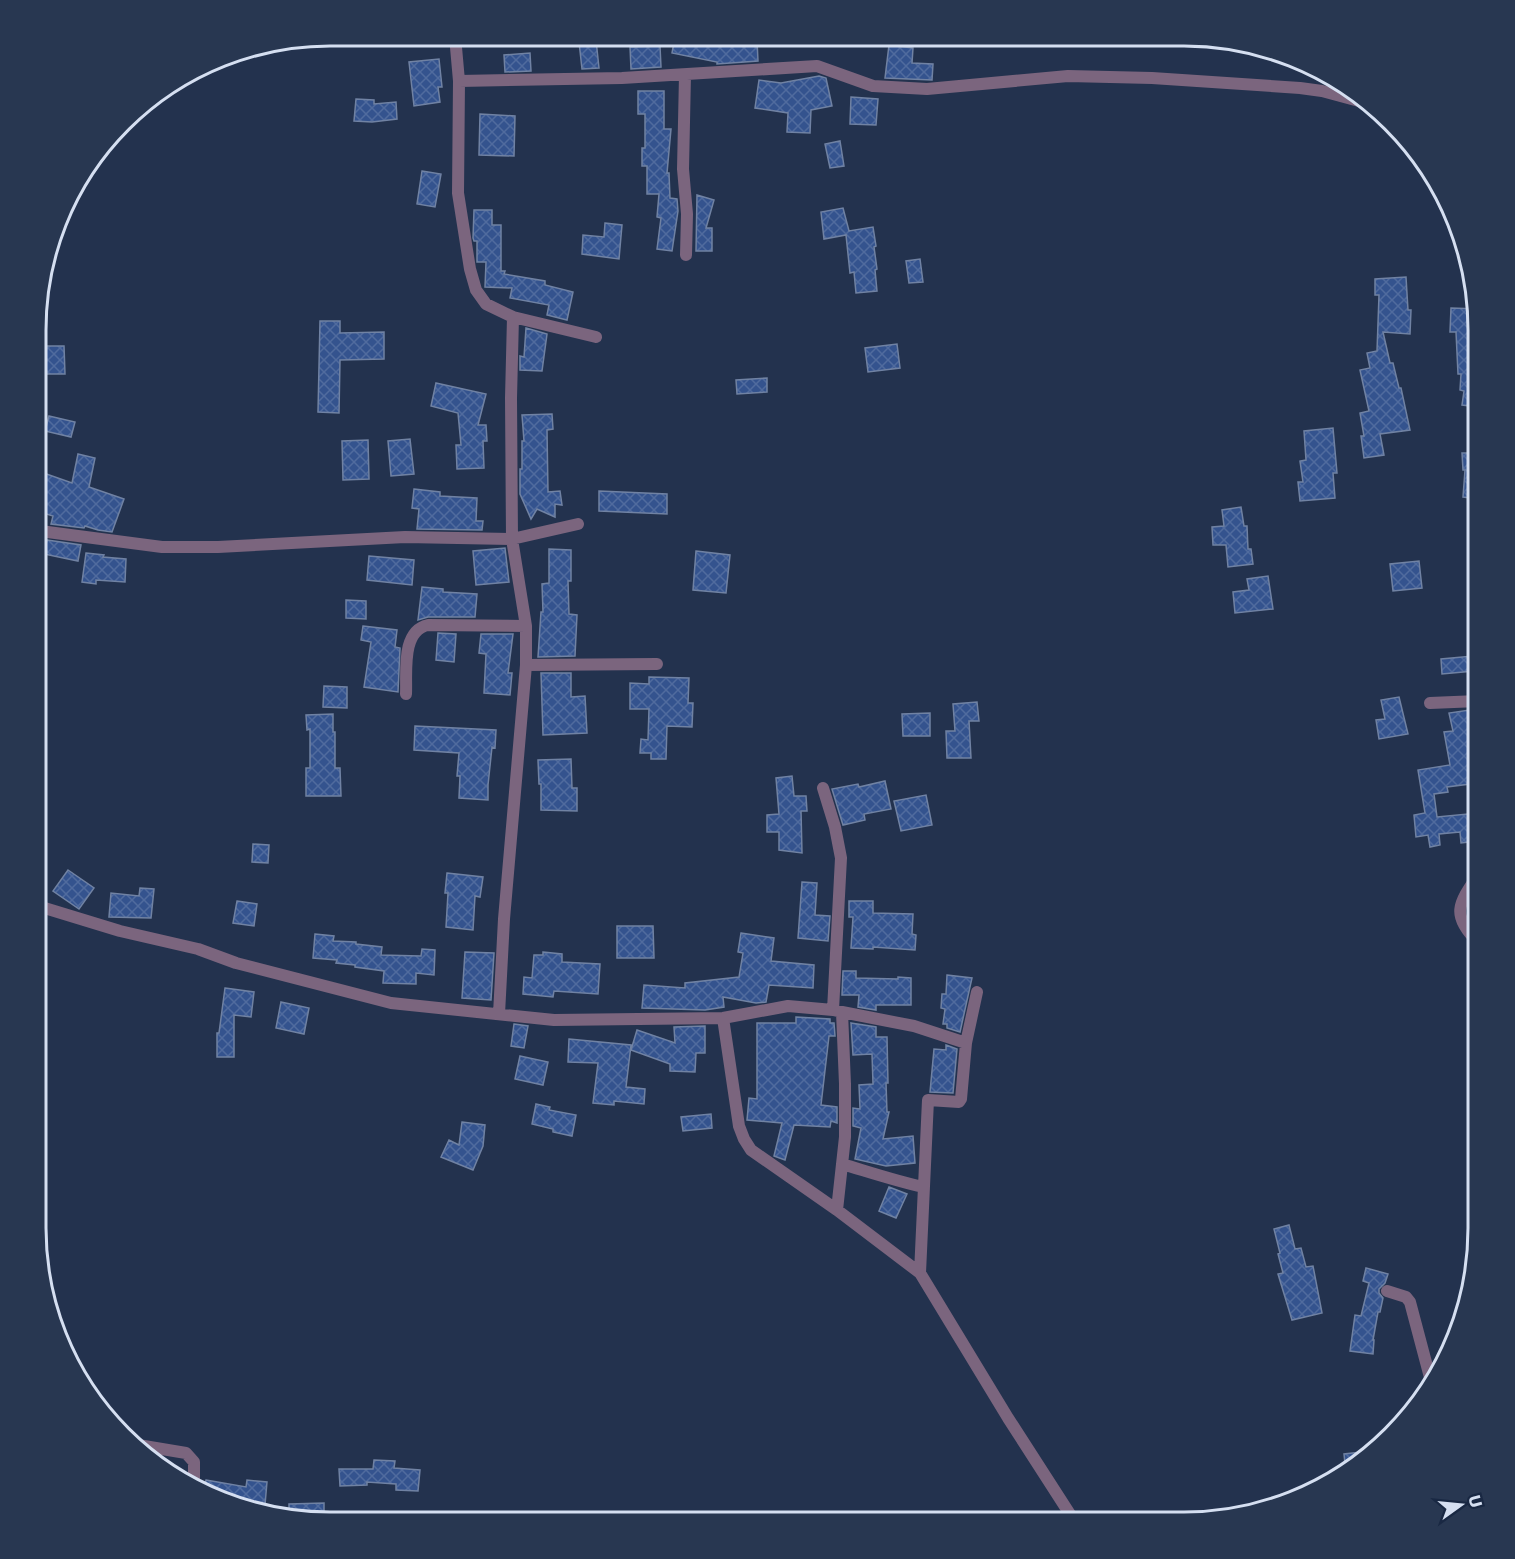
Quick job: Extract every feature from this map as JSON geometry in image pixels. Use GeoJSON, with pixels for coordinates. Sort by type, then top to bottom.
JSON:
{"type":"FeatureCollection","features":[{"type":"Feature","properties":{"kind":"street"},"geometry":{"type":"LineString","coordinates":[[457,46],[459,81],[458,193],[473,283],[486,304],[513,317],[596,337]]}},
{"type":"Feature","properties":{"kind":"street"},"geometry":{"type":"LineString","coordinates":[[459,81],[622,78],[818,66],[873,86],[927,89],[1068,76],[1152,78],[1300,88],[1347,98]]}},
{"type":"Feature","properties":{"kind":"street"},"geometry":{"type":"LineString","coordinates":[[685,75],[683,168],[687,214],[686,255]]}},
{"type":"Feature","properties":{"kind":"street"},"geometry":{"type":"LineString","coordinates":[[499,1014],[504,909],[526,665],[526,626],[512,539],[513,317]]}},
{"type":"Feature","properties":{"kind":"street"},"geometry":{"type":"LineString","coordinates":[[46,532],[162,547],[265,545],[405,537],[512,539],[578,524]]}},
{"type":"Feature","properties":{"kind":"street"},"geometry":{"type":"LineString","coordinates":[[406,694],[410,639],[418,628],[428,625],[526,626]]}},
{"type":"Feature","properties":{"kind":"street"},"geometry":{"type":"LineString","coordinates":[[526,665],[657,664]]}},
{"type":"Feature","properties":{"kind":"street"},"geometry":{"type":"LineString","coordinates":[[1430,703],[1468,701]]}},
{"type":"Feature","properties":{"kind":"street"},"geometry":{"type":"LineString","coordinates":[[823,788],[835,827],[841,858],[837,1011],[845,1084],[845,1137],[837,1210]]}},
{"type":"Feature","properties":{"kind":"street"},"geometry":{"type":"LineString","coordinates":[[1468,890],[1463,897],[1461,912],[1464,928],[1468,932]]}},
{"type":"Feature","properties":{"kind":"street"},"geometry":{"type":"LineString","coordinates":[[46,908],[120,931],[198,949],[236,963],[391,1003],[554,1020],[723,1018],[788,1006],[837,1011],[914,1026],[966,1043]]}},
{"type":"Feature","properties":{"kind":"street"},"geometry":{"type":"LineString","coordinates":[[920,1273],[928,1100],[958,1102],[961,1099],[966,1043],[977,992]]}},
{"type":"Feature","properties":{"kind":"street"},"geometry":{"type":"LineString","coordinates":[[723,1018],[740,1126],[751,1150],[837,1210],[920,1273],[1008,1418],[1069,1512]]}},
{"type":"Feature","properties":{"kind":"street"},"geometry":{"type":"LineString","coordinates":[[842,1164],[923,1187]]}},
{"type":"Feature","properties":{"kind":"street"},"geometry":{"type":"LineString","coordinates":[[1387,1291],[1406,1297],[1410,1302],[1429,1372]]}},
{"type":"Feature","properties":{"kind":"street"},"geometry":{"type":"LineString","coordinates":[[149,1447],[186,1453],[194,1462],[194,1477]]}},
{"type":"Feature","properties":{"kind":"building"},"geometry":{"type":"Polygon","coordinates":[[[579,46],[597,46],[599,68],[582,69],[579,46]]]}},
{"type":"Feature","properties":{"kind":"building"},"geometry":{"type":"Polygon","coordinates":[[[660,46],[661,67],[631,69],[630,47],[660,46]]]}},
{"type":"Feature","properties":{"kind":"building"},"geometry":{"type":"Polygon","coordinates":[[[673,46],[757,46],[758,61],[717,64],[717,62],[672,53],[673,46]]]}},
{"type":"Feature","properties":{"kind":"building"},"geometry":{"type":"Polygon","coordinates":[[[889,46],[913,48],[912,63],[933,64],[932,80],[885,78],[889,46]]]}},
{"type":"Feature","properties":{"kind":"building"},"geometry":{"type":"Polygon","coordinates":[[[530,53],[531,71],[505,72],[504,55],[530,53]]]}},
{"type":"Feature","properties":{"kind":"building"},"geometry":{"type":"Polygon","coordinates":[[[439,59],[442,87],[438,87],[440,102],[414,106],[409,62],[439,59]]]}},
{"type":"Feature","properties":{"kind":"building"},"geometry":{"type":"Polygon","coordinates":[[[819,76],[826,78],[832,106],[811,110],[810,133],[787,132],[788,113],[755,108],[759,80],[781,83],[819,76]]]}},
{"type":"Feature","properties":{"kind":"building"},"geometry":{"type":"Polygon","coordinates":[[[638,91],[664,91],[664,129],[671,129],[667,173],[669,173],[670,198],[677,199],[678,211],[672,251],[657,249],[661,218],[657,217],[659,194],[647,194],[647,166],[642,166],[642,148],[645,148],[645,114],[638,114],[638,91]]]}},
{"type":"Feature","properties":{"kind":"building"},"geometry":{"type":"Polygon","coordinates":[[[851,97],[878,99],[876,125],[850,124],[851,97]]]}},
{"type":"Feature","properties":{"kind":"building"},"geometry":{"type":"Polygon","coordinates":[[[356,99],[374,100],[374,104],[396,102],[397,119],[372,122],[354,121],[356,99]]]}},
{"type":"Feature","properties":{"kind":"building"},"geometry":{"type":"Polygon","coordinates":[[[480,114],[515,116],[514,156],[479,155],[480,114]]]}},
{"type":"Feature","properties":{"kind":"building"},"geometry":{"type":"Polygon","coordinates":[[[840,141],[844,166],[830,168],[825,144],[840,141]]]}},
{"type":"Feature","properties":{"kind":"building"},"geometry":{"type":"Polygon","coordinates":[[[422,171],[441,174],[435,207],[417,204],[422,171]]]}},
{"type":"Feature","properties":{"kind":"building"},"geometry":{"type":"Polygon","coordinates":[[[697,195],[714,200],[706,228],[712,228],[712,251],[696,251],[697,195]]]}},
{"type":"Feature","properties":{"kind":"building"},"geometry":{"type":"Polygon","coordinates":[[[843,208],[849,231],[873,227],[876,246],[874,247],[877,291],[856,293],[854,272],[850,273],[846,235],[824,239],[821,212],[843,208]]]}},
{"type":"Feature","properties":{"kind":"building"},"geometry":{"type":"Polygon","coordinates":[[[474,210],[492,210],[492,225],[501,225],[501,271],[505,271],[504,274],[545,281],[545,285],[573,292],[567,320],[547,315],[549,305],[510,298],[512,288],[485,287],[486,262],[477,262],[477,241],[473,238],[474,210]]]}},
{"type":"Feature","properties":{"kind":"building"},"geometry":{"type":"Polygon","coordinates":[[[605,223],[622,225],[619,259],[582,254],[583,235],[604,237],[605,223]]]}},
{"type":"Feature","properties":{"kind":"building"},"geometry":{"type":"Polygon","coordinates":[[[920,259],[923,282],[909,283],[906,261],[920,259]]]}},
{"type":"Feature","properties":{"kind":"building"},"geometry":{"type":"Polygon","coordinates":[[[1406,277],[1408,310],[1411,310],[1410,334],[1383,332],[1390,363],[1393,363],[1399,388],[1401,388],[1410,430],[1380,434],[1384,455],[1364,458],[1361,436],[1364,436],[1360,413],[1369,411],[1360,370],[1370,368],[1367,353],[1377,351],[1379,295],[1375,295],[1375,279],[1406,277]]]}},
{"type":"Feature","properties":{"kind":"building"},"geometry":{"type":"Polygon","coordinates":[[[1451,308],[1468,309],[1468,406],[1462,405],[1464,391],[1460,390],[1461,374],[1458,374],[1456,332],[1450,332],[1451,308]]]}},
{"type":"Feature","properties":{"kind":"building"},"geometry":{"type":"Polygon","coordinates":[[[320,321],[340,321],[340,333],[384,332],[384,359],[340,360],[339,413],[318,412],[320,321]]]}},
{"type":"Feature","properties":{"kind":"building"},"geometry":{"type":"Polygon","coordinates":[[[526,328],[547,334],[542,371],[520,370],[520,356],[524,357],[526,328]]]}},
{"type":"Feature","properties":{"kind":"building"},"geometry":{"type":"Polygon","coordinates":[[[897,344],[900,368],[868,372],[865,348],[897,344]]]}},
{"type":"Feature","properties":{"kind":"building"},"geometry":{"type":"Polygon","coordinates":[[[46,346],[64,346],[65,374],[46,374],[46,346]]]}},
{"type":"Feature","properties":{"kind":"building"},"geometry":{"type":"Polygon","coordinates":[[[767,378],[767,392],[737,394],[736,380],[767,378]]]}},
{"type":"Feature","properties":{"kind":"building"},"geometry":{"type":"Polygon","coordinates":[[[436,383],[486,394],[478,425],[486,425],[487,441],[483,441],[484,468],[457,469],[456,445],[461,445],[458,413],[431,406],[436,383]]]}},
{"type":"Feature","properties":{"kind":"building"},"geometry":{"type":"Polygon","coordinates":[[[552,414],[553,429],[547,430],[548,492],[560,491],[562,505],[555,504],[555,517],[537,509],[531,519],[520,494],[522,441],[524,441],[522,415],[552,414]]]}},
{"type":"Feature","properties":{"kind":"building"},"geometry":{"type":"Polygon","coordinates":[[[49,416],[75,422],[71,437],[46,431],[49,416]]]}},
{"type":"Feature","properties":{"kind":"building"},"geometry":{"type":"Polygon","coordinates":[[[1333,428],[1337,473],[1333,473],[1335,498],[1300,501],[1298,482],[1303,482],[1300,461],[1306,460],[1304,431],[1333,428]]]}},
{"type":"Feature","properties":{"kind":"building"},"geometry":{"type":"Polygon","coordinates":[[[410,439],[414,474],[391,476],[388,441],[410,439]]]}},
{"type":"Feature","properties":{"kind":"building"},"geometry":{"type":"Polygon","coordinates":[[[368,440],[369,479],[343,480],[342,441],[368,440]]]}},
{"type":"Feature","properties":{"kind":"building"},"geometry":{"type":"Polygon","coordinates":[[[1462,453],[1468,453],[1468,498],[1463,497],[1465,470],[1463,470],[1462,453]]]}},
{"type":"Feature","properties":{"kind":"building"},"geometry":{"type":"Polygon","coordinates":[[[78,454],[95,458],[89,487],[124,499],[112,532],[85,526],[84,528],[51,524],[53,516],[46,514],[46,474],[72,483],[78,454]]]}},
{"type":"Feature","properties":{"kind":"building"},"geometry":{"type":"Polygon","coordinates":[[[414,489],[440,492],[440,496],[477,498],[476,521],[483,521],[482,530],[417,529],[419,509],[412,508],[414,489]]]}},
{"type":"Feature","properties":{"kind":"building"},"geometry":{"type":"Polygon","coordinates":[[[599,491],[667,494],[667,514],[599,511],[599,491]]]}},
{"type":"Feature","properties":{"kind":"building"},"geometry":{"type":"Polygon","coordinates":[[[1241,507],[1244,526],[1247,526],[1248,549],[1251,549],[1253,564],[1228,567],[1226,545],[1213,545],[1212,527],[1224,526],[1222,510],[1241,507]]]}},
{"type":"Feature","properties":{"kind":"building"},"geometry":{"type":"Polygon","coordinates":[[[47,540],[81,545],[78,561],[46,554],[47,540]]]}},
{"type":"Feature","properties":{"kind":"building"},"geometry":{"type":"Polygon","coordinates":[[[505,548],[509,582],[476,585],[473,551],[505,548]]]}},
{"type":"Feature","properties":{"kind":"building"},"geometry":{"type":"Polygon","coordinates":[[[549,549],[571,550],[571,581],[568,581],[569,614],[577,615],[575,656],[538,657],[541,612],[543,612],[542,584],[549,583],[549,549]]]}},
{"type":"Feature","properties":{"kind":"building"},"geometry":{"type":"Polygon","coordinates":[[[696,551],[730,555],[726,593],[693,590],[696,551]]]}},
{"type":"Feature","properties":{"kind":"building"},"geometry":{"type":"Polygon","coordinates":[[[86,553],[126,559],[125,582],[96,580],[96,584],[82,582],[86,553]]]}},
{"type":"Feature","properties":{"kind":"building"},"geometry":{"type":"Polygon","coordinates":[[[369,556],[414,560],[412,585],[367,580],[369,556]]]}},
{"type":"Feature","properties":{"kind":"building"},"geometry":{"type":"Polygon","coordinates":[[[1419,561],[1422,588],[1393,591],[1390,564],[1419,561]]]}},
{"type":"Feature","properties":{"kind":"building"},"geometry":{"type":"Polygon","coordinates":[[[1268,576],[1273,609],[1235,613],[1233,592],[1249,590],[1247,579],[1268,576]]]}},
{"type":"Feature","properties":{"kind":"building"},"geometry":{"type":"Polygon","coordinates":[[[422,587],[443,589],[443,592],[477,594],[475,617],[428,617],[418,620],[422,587]]]}},
{"type":"Feature","properties":{"kind":"building"},"geometry":{"type":"Polygon","coordinates":[[[346,600],[366,601],[366,619],[346,618],[346,600]]]}},
{"type":"Feature","properties":{"kind":"building"},"geometry":{"type":"Polygon","coordinates":[[[363,626],[397,630],[395,647],[400,648],[398,692],[364,687],[371,642],[361,640],[363,626]]]}},
{"type":"Feature","properties":{"kind":"building"},"geometry":{"type":"Polygon","coordinates":[[[438,633],[456,634],[454,662],[436,660],[438,633]]]}},
{"type":"Feature","properties":{"kind":"building"},"geometry":{"type":"Polygon","coordinates":[[[481,634],[513,634],[508,673],[512,673],[510,695],[484,693],[486,654],[479,653],[481,634]]]}},
{"type":"Feature","properties":{"kind":"building"},"geometry":{"type":"Polygon","coordinates":[[[1468,656],[1468,672],[1442,674],[1441,659],[1468,656]]]}},
{"type":"Feature","properties":{"kind":"building"},"geometry":{"type":"Polygon","coordinates":[[[541,673],[571,673],[571,697],[585,696],[587,733],[543,735],[541,673]]]}},
{"type":"Feature","properties":{"kind":"building"},"geometry":{"type":"Polygon","coordinates":[[[649,677],[689,678],[688,703],[693,703],[692,727],[667,726],[666,759],[651,759],[651,753],[640,753],[641,739],[648,740],[649,709],[630,709],[630,683],[649,684],[649,677]]]}},
{"type":"Feature","properties":{"kind":"building"},"geometry":{"type":"Polygon","coordinates":[[[324,686],[347,687],[347,708],[323,707],[324,686]]]}},
{"type":"Feature","properties":{"kind":"building"},"geometry":{"type":"Polygon","coordinates":[[[1399,697],[1408,734],[1379,739],[1376,720],[1385,719],[1381,700],[1399,697]]]}},
{"type":"Feature","properties":{"kind":"building"},"geometry":{"type":"Polygon","coordinates":[[[977,702],[979,721],[969,721],[971,758],[947,758],[946,731],[955,731],[953,704],[977,702]]]}},
{"type":"Feature","properties":{"kind":"building"},"geometry":{"type":"Polygon","coordinates":[[[1468,710],[1468,784],[1447,787],[1448,792],[1434,794],[1437,817],[1468,814],[1468,842],[1461,843],[1460,832],[1439,834],[1440,845],[1430,847],[1428,835],[1416,837],[1414,815],[1425,813],[1418,770],[1450,765],[1444,732],[1453,731],[1449,713],[1468,710]]]}},
{"type":"Feature","properties":{"kind":"building"},"geometry":{"type":"Polygon","coordinates":[[[930,713],[930,736],[903,736],[902,714],[930,713]]]}},
{"type":"Feature","properties":{"kind":"building"},"geometry":{"type":"Polygon","coordinates":[[[333,714],[335,768],[340,768],[341,796],[306,796],[306,768],[310,768],[310,729],[307,730],[306,715],[333,714]]]}},
{"type":"Feature","properties":{"kind":"building"},"geometry":{"type":"Polygon","coordinates":[[[415,726],[496,730],[495,748],[492,747],[488,800],[459,798],[460,776],[457,776],[459,753],[414,750],[415,726]]]}},
{"type":"Feature","properties":{"kind":"building"},"geometry":{"type":"Polygon","coordinates":[[[571,759],[572,788],[577,788],[577,811],[541,810],[538,760],[571,759]]]}},
{"type":"Feature","properties":{"kind":"building"},"geometry":{"type":"Polygon","coordinates":[[[792,776],[794,796],[806,796],[807,811],[801,811],[802,853],[779,850],[779,832],[767,832],[767,815],[779,814],[776,778],[792,776]]]}},
{"type":"Feature","properties":{"kind":"building"},"geometry":{"type":"Polygon","coordinates":[[[885,781],[891,809],[864,814],[865,820],[843,825],[832,789],[858,784],[859,787],[885,781]]]}},
{"type":"Feature","properties":{"kind":"building"},"geometry":{"type":"Polygon","coordinates":[[[926,795],[932,825],[901,831],[894,801],[926,795]]]}},
{"type":"Feature","properties":{"kind":"building"},"geometry":{"type":"Polygon","coordinates":[[[253,844],[269,845],[268,863],[252,862],[253,844]]]}},
{"type":"Feature","properties":{"kind":"building"},"geometry":{"type":"Polygon","coordinates":[[[68,870],[94,888],[79,909],[53,891],[68,870]]]}},
{"type":"Feature","properties":{"kind":"building"},"geometry":{"type":"Polygon","coordinates":[[[447,873],[483,877],[480,897],[475,896],[473,930],[446,927],[447,873]]]}},
{"type":"Feature","properties":{"kind":"building"},"geometry":{"type":"Polygon","coordinates":[[[802,882],[817,883],[815,915],[830,916],[828,941],[798,938],[802,882]]]}},
{"type":"Feature","properties":{"kind":"building"},"geometry":{"type":"Polygon","coordinates":[[[140,888],[154,889],[151,918],[109,917],[111,893],[139,896],[140,888]]]}},
{"type":"Feature","properties":{"kind":"building"},"geometry":{"type":"Polygon","coordinates":[[[237,901],[257,904],[254,926],[233,923],[237,901]]]}},
{"type":"Feature","properties":{"kind":"building"},"geometry":{"type":"Polygon","coordinates":[[[849,901],[873,901],[873,913],[913,914],[912,934],[916,935],[915,950],[851,948],[853,917],[849,917],[849,901]]]}},
{"type":"Feature","properties":{"kind":"building"},"geometry":{"type":"Polygon","coordinates":[[[617,926],[653,926],[654,958],[617,958],[617,926]]]}},
{"type":"Feature","properties":{"kind":"building"},"geometry":{"type":"Polygon","coordinates":[[[741,933],[774,938],[771,961],[814,965],[813,988],[769,985],[766,1002],[756,1003],[723,997],[724,1007],[705,1010],[642,1008],[644,985],[685,988],[685,983],[739,977],[743,953],[738,952],[741,933]]]}},
{"type":"Feature","properties":{"kind":"building"},"geometry":{"type":"Polygon","coordinates":[[[315,934],[334,936],[333,941],[356,942],[356,944],[382,947],[381,955],[421,956],[422,949],[435,950],[434,975],[416,973],[416,984],[383,983],[384,971],[336,963],[337,960],[313,958],[315,934]]]}},
{"type":"Feature","properties":{"kind":"building"},"geometry":{"type":"Polygon","coordinates":[[[465,952],[494,953],[491,1000],[462,998],[465,952]]]}},
{"type":"Feature","properties":{"kind":"building"},"geometry":{"type":"Polygon","coordinates":[[[543,952],[562,954],[562,962],[600,964],[598,994],[554,991],[553,997],[523,994],[524,977],[532,978],[534,955],[543,955],[543,952]]]}},
{"type":"Feature","properties":{"kind":"building"},"geometry":{"type":"Polygon","coordinates":[[[843,971],[856,971],[856,978],[911,978],[911,1005],[876,1005],[876,1010],[858,1007],[859,995],[842,995],[843,971]]]}},
{"type":"Feature","properties":{"kind":"building"},"geometry":{"type":"Polygon","coordinates":[[[947,975],[972,978],[960,1032],[947,1028],[947,1024],[943,1024],[945,1009],[941,1008],[942,994],[946,994],[947,975]]]}},
{"type":"Feature","properties":{"kind":"building"},"geometry":{"type":"Polygon","coordinates":[[[225,988],[254,992],[251,1017],[234,1015],[234,1057],[217,1057],[217,1033],[219,1033],[225,988]]]}},
{"type":"Feature","properties":{"kind":"building"},"geometry":{"type":"Polygon","coordinates":[[[281,1002],[309,1008],[304,1034],[276,1028],[281,1002]]]}},
{"type":"Feature","properties":{"kind":"building"},"geometry":{"type":"Polygon","coordinates":[[[796,1017],[830,1019],[830,1023],[834,1023],[835,1036],[829,1036],[821,1105],[837,1107],[837,1123],[831,1121],[830,1127],[794,1125],[785,1160],[774,1156],[782,1123],[747,1120],[749,1098],[757,1099],[757,1023],[796,1023],[796,1017]]]}},
{"type":"Feature","properties":{"kind":"building"},"geometry":{"type":"Polygon","coordinates":[[[851,1023],[876,1027],[876,1037],[887,1037],[888,1083],[886,1083],[887,1112],[889,1112],[883,1139],[913,1136],[915,1163],[886,1166],[855,1159],[861,1128],[853,1126],[853,1108],[860,1109],[859,1085],[873,1084],[872,1054],[853,1055],[851,1023]]]}},
{"type":"Feature","properties":{"kind":"building"},"geometry":{"type":"Polygon","coordinates":[[[514,1024],[528,1026],[524,1048],[511,1046],[514,1024]]]}},
{"type":"Feature","properties":{"kind":"building"},"geometry":{"type":"Polygon","coordinates":[[[705,1026],[705,1053],[696,1053],[695,1072],[670,1071],[670,1064],[631,1050],[637,1030],[675,1043],[674,1027],[705,1026]]]}},
{"type":"Feature","properties":{"kind":"building"},"geometry":{"type":"Polygon","coordinates":[[[569,1039],[631,1045],[626,1087],[645,1089],[644,1104],[614,1101],[614,1105],[593,1103],[598,1063],[568,1062],[569,1039]]]}},
{"type":"Feature","properties":{"kind":"building"},"geometry":{"type":"Polygon","coordinates":[[[946,1045],[957,1049],[953,1093],[930,1092],[934,1049],[946,1050],[946,1045]]]}},
{"type":"Feature","properties":{"kind":"building"},"geometry":{"type":"Polygon","coordinates":[[[520,1056],[548,1062],[543,1085],[515,1079],[520,1056]]]}},
{"type":"Feature","properties":{"kind":"building"},"geometry":{"type":"Polygon","coordinates":[[[536,1104],[550,1107],[549,1110],[576,1115],[572,1136],[532,1124],[536,1104]]]}},
{"type":"Feature","properties":{"kind":"building"},"geometry":{"type":"Polygon","coordinates":[[[711,1114],[712,1128],[683,1131],[681,1117],[711,1114]]]}},
{"type":"Feature","properties":{"kind":"building"},"geometry":{"type":"Polygon","coordinates":[[[462,1122],[485,1125],[483,1146],[473,1170],[441,1157],[449,1140],[459,1145],[462,1122]]]}},
{"type":"Feature","properties":{"kind":"building"},"geometry":{"type":"Polygon","coordinates":[[[889,1187],[907,1194],[896,1218],[879,1211],[889,1187]]]}},
{"type":"Feature","properties":{"kind":"building"},"geometry":{"type":"Polygon","coordinates":[[[1289,1225],[1295,1249],[1301,1248],[1306,1267],[1313,1266],[1322,1313],[1292,1320],[1278,1274],[1283,1273],[1274,1229],[1289,1225]]]}},
{"type":"Feature","properties":{"kind":"building"},"geometry":{"type":"Polygon","coordinates":[[[1366,1268],[1388,1274],[1385,1283],[1379,1289],[1383,1298],[1373,1340],[1373,1354],[1350,1351],[1355,1315],[1361,1316],[1369,1283],[1363,1281],[1366,1268]]]}},
{"type":"Feature","properties":{"kind":"building"},"geometry":{"type":"Polygon","coordinates":[[[1359,1452],[1345,1463],[1344,1454],[1359,1452]]]}},
{"type":"Feature","properties":{"kind":"building"},"geometry":{"type":"Polygon","coordinates":[[[374,1460],[395,1461],[394,1468],[420,1470],[418,1491],[396,1490],[396,1484],[367,1482],[367,1485],[340,1486],[339,1469],[373,1469],[374,1460]]]}},
{"type":"Feature","properties":{"kind":"building"},"geometry":{"type":"Polygon","coordinates":[[[206,1480],[246,1487],[247,1480],[267,1482],[265,1505],[222,1491],[205,1483],[206,1480]]]}},
{"type":"Feature","properties":{"kind":"building"},"geometry":{"type":"Polygon","coordinates":[[[324,1503],[324,1512],[289,1509],[289,1504],[324,1503]]]}}]}
